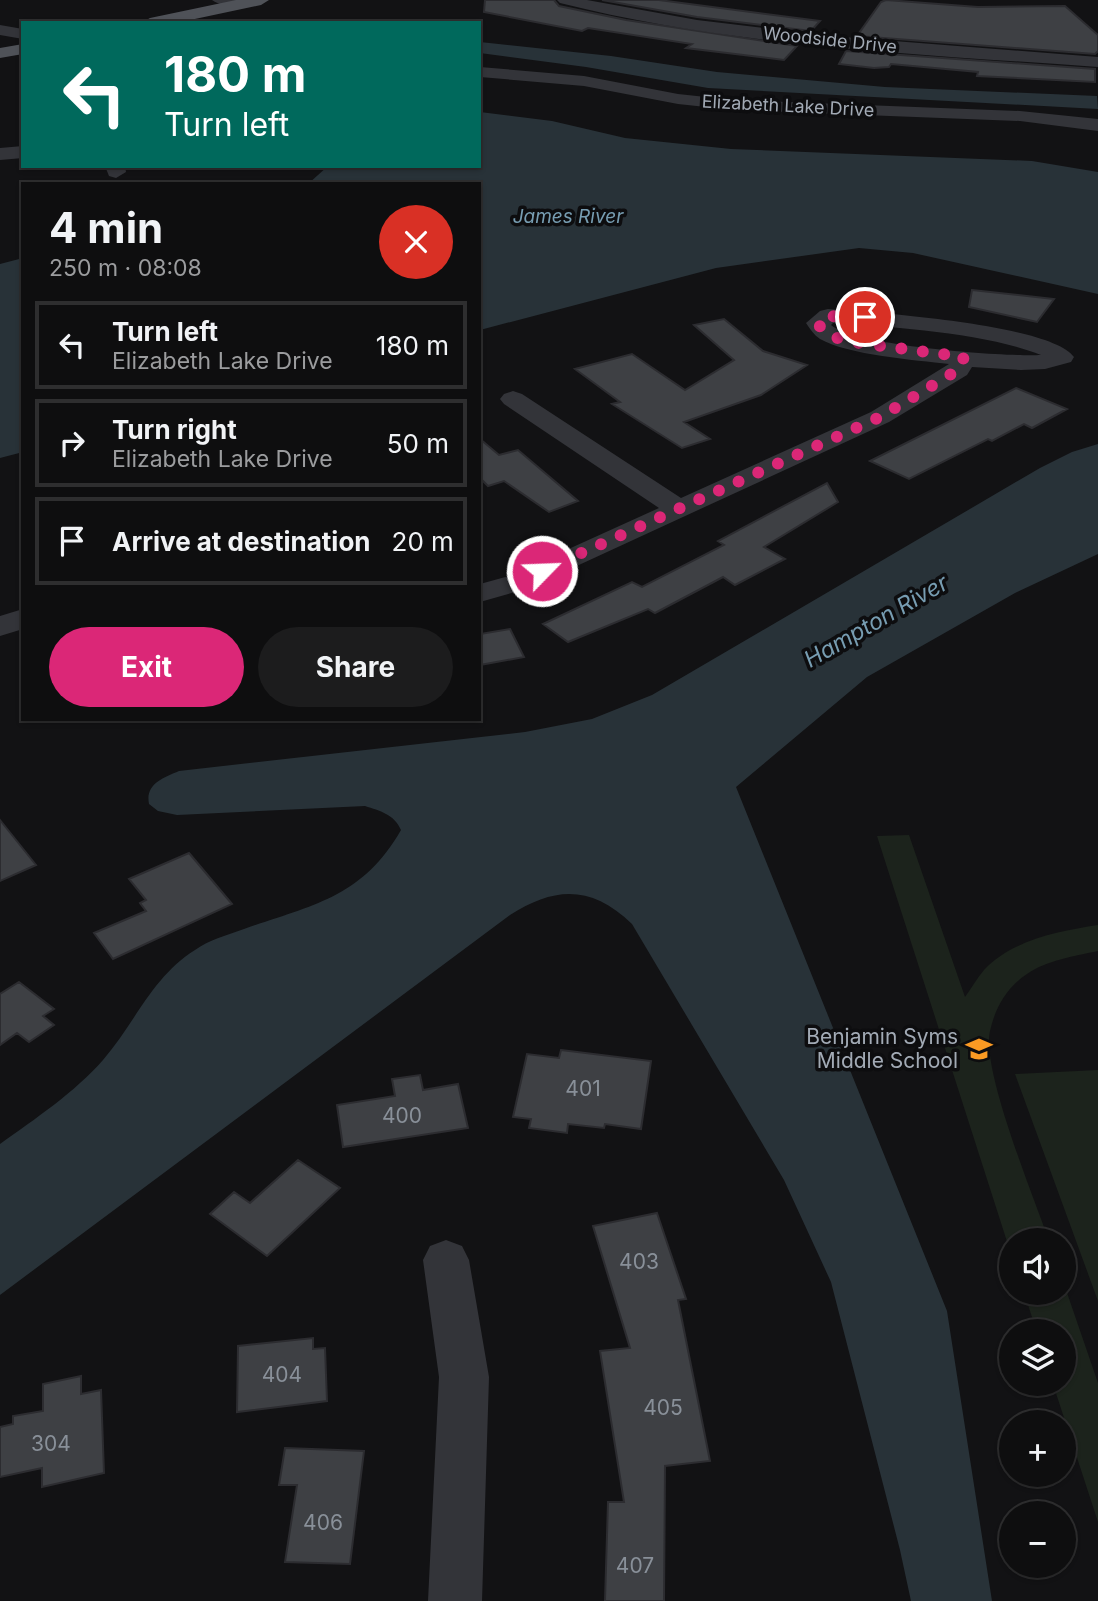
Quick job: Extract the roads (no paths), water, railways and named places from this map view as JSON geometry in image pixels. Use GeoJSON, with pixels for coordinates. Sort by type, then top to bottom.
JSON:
{"type":"FeatureCollection","features":[{"type":"Feature","properties":{"kind":"main road"},"geometry":{"type":"LineString","coordinates":[[160,21],[254,2]]}},
{"type":"Feature","properties":{"kind":"main road"},"geometry":{"type":"LineString","coordinates":[[0,53],[21,49]]}},
{"type":"Feature","properties":{"kind":"street"},"geometry":{"type":"LineString","coordinates":[[220,0],[254,2]]}},
{"type":"Feature","properties":{"kind":"street","name":"Woodside Drive"},"geometry":{"type":"LineString","coordinates":[[565,0],[643,17],[738,30],[904,47],[1098,62]]}},
{"type":"Feature","properties":{"kind":"street"},"geometry":{"type":"LineString","coordinates":[[0,30],[21,34]]}},
{"type":"Feature","properties":{"kind":"street","name":"Elizabeth Lake Drive"},"geometry":{"type":"LineString","coordinates":[[481,72],[584,82],[678,99],[734,105],[1020,116],[1098,125]]}},
{"type":"Feature","properties":{"kind":"street"},"geometry":{"type":"LineString","coordinates":[[0,154],[21,152]]}},
{"type":"Feature","properties":{"kind":"street"},"geometry":{"type":"LineString","coordinates":[[828,316],[865,317],[1042,345],[1062,357],[1046,363],[964,357],[852,342],[821,330],[818,323],[828,316]]}},
{"type":"Feature","properties":{"kind":"street"},"geometry":{"type":"LineString","coordinates":[[481,593],[519,582],[880,417],[958,370],[964,357]]}},
{"type":"Feature","properties":{"kind":"street"},"geometry":{"type":"LineString","coordinates":[[513,399],[680,509]]}},
{"type":"Feature","properties":{"kind":"street"},"geometry":{"type":"LineString","coordinates":[[0,627],[21,619]]}},
{"type":"Feature","properties":{"kind":"street"},"geometry":{"type":"LineString","coordinates":[[446,1260],[464,1377],[455,1601]]}},
{"type":"Feature","properties":{"kind":"water"},"geometry":{"type":"Polygon","coordinates":[[[481,42],[611,56],[717,72],[885,87],[1097,96],[1098,109],[708,88],[586,67],[481,53],[481,42]]]}},
{"type":"Feature","properties":{"kind":"water","name":"James River"},"geometry":{"type":"Polygon","coordinates":[[[481,112],[552,121],[625,138],[731,149],[1032,161],[1098,172],[1098,294],[913,253],[859,248],[716,268],[481,330],[481,182],[310,182],[326,168],[481,168],[481,112]]]}},
{"type":"Feature","properties":{"kind":"water"},"geometry":{"type":"Polygon","coordinates":[[[21,259],[21,453],[0,458],[0,264],[21,259]]]}},
{"type":"Feature","properties":{"kind":"water","name":"Hampton River"},"geometry":{"type":"Polygon","coordinates":[[[1098,444],[1098,554],[1015,593],[867,677],[736,787],[947,1311],[992,1601],[911,1601],[831,1282],[784,1180],[632,924],[617,911],[588,896],[558,895],[527,905],[510,915],[0,1295],[0,1144],[54,1105],[92,1072],[114,1046],[155,987],[180,961],[200,946],[313,905],[352,885],[370,871],[401,830],[390,817],[365,806],[177,815],[158,811],[149,804],[150,791],[156,783],[179,771],[525,732],[592,719],[652,695],[1040,468],[1072,452],[1098,444]]]}},
{"type":"Feature","properties":{"kind":"place","name":"Benjamin Syms Middle School"},"geometry":{"type":"Point","coordinates":[979,1049]}}]}
